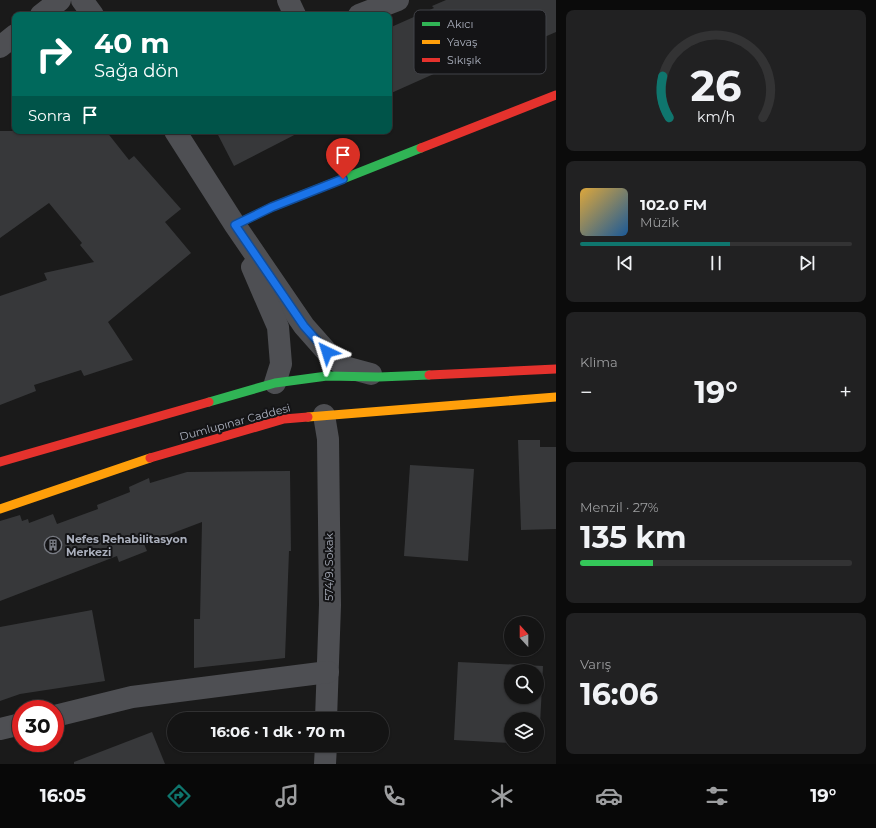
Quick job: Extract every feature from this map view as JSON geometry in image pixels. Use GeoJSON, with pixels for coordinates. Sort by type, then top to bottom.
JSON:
{"type":"FeatureCollection","features":[{"type":"Feature","properties":{"kind":"street"},"geometry":{"type":"LineString","coordinates":[[45,12],[60,0]]}},
{"type":"Feature","properties":{"kind":"street"},"geometry":{"type":"LineString","coordinates":[[82,0],[91,12]]}},
{"type":"Feature","properties":{"kind":"street"},"geometry":{"type":"LineString","coordinates":[[288,0],[294,12]]}},
{"type":"Feature","properties":{"kind":"street"},"geometry":{"type":"LineString","coordinates":[[367,12],[398,0]]}},
{"type":"Feature","properties":{"kind":"street"},"geometry":{"type":"LineString","coordinates":[[0,47],[12,37]]}},
{"type":"Feature","properties":{"kind":"street"},"geometry":{"type":"LineString","coordinates":[[235,225],[272,207],[556,94]]}},
{"type":"Feature","properties":{"kind":"street"},"geometry":{"type":"LineString","coordinates":[[177,134],[235,225],[304,326],[327,352],[345,367],[379,377]]}},
{"type":"Feature","properties":{"kind":"street"},"geometry":{"type":"LineString","coordinates":[[235,225],[278,327],[281,364],[275,383]]}},
{"type":"Feature","properties":{"kind":"street"},"geometry":{"type":"LineString","coordinates":[[0,462],[275,383],[327,376],[379,377],[556,369]]}},
{"type":"Feature","properties":{"kind":"street","name":"Dumlupınar Caddesi"},"geometry":{"type":"LineString","coordinates":[[0,509],[161,454],[284,420],[324,415],[556,397]]}},
{"type":"Feature","properties":{"kind":"street","name":"574/9. Sokak"},"geometry":{"type":"LineString","coordinates":[[324,415],[328,439],[330,605],[326,712]]}},
{"type":"Feature","properties":{"kind":"street"},"geometry":{"type":"LineString","coordinates":[[64,714],[132,697],[328,672]]}},
{"type":"Feature","properties":{"kind":"street"},"geometry":{"type":"LineString","coordinates":[[0,729],[12,726]]}},
{"type":"Feature","properties":{"kind":"street"},"geometry":{"type":"LineString","coordinates":[[325,764],[326,752]]}},
{"type":"Feature","properties":{"kind":"building"},"geometry":{"type":"Polygon","coordinates":[[[446,0],[556,0],[556,32],[546,36],[546,10],[430,10],[434,8],[432,6],[446,0]]]}},
{"type":"Feature","properties":{"kind":"building"},"geometry":{"type":"Polygon","coordinates":[[[414,17],[414,74],[434,74],[392,93],[392,27],[414,17]]]}},
{"type":"Feature","properties":{"kind":"building"},"geometry":{"type":"Polygon","coordinates":[[[0,131],[12,131],[12,134],[108,134],[129,160],[134,156],[181,209],[165,222],[191,253],[108,322],[133,360],[84,376],[81,370],[34,385],[36,391],[0,405],[0,296],[47,280],[44,273],[94,262],[80,245],[82,243],[49,203],[0,238],[0,131]]]}},
{"type":"Feature","properties":{"kind":"building"},"geometry":{"type":"Polygon","coordinates":[[[218,134],[296,134],[234,166],[218,134]]]}},
{"type":"Feature","properties":{"kind":"building"},"geometry":{"type":"Polygon","coordinates":[[[518,440],[540,440],[540,447],[556,447],[556,529],[521,530],[518,440]]]}},
{"type":"Feature","properties":{"kind":"building"},"geometry":{"type":"Polygon","coordinates":[[[410,465],[474,469],[468,561],[404,556],[410,465]]]}},
{"type":"Feature","properties":{"kind":"building"},"geometry":{"type":"Polygon","coordinates":[[[290,471],[291,551],[289,551],[285,658],[194,668],[194,619],[200,619],[202,522],[144,544],[147,551],[119,562],[117,556],[0,601],[0,521],[20,515],[22,521],[28,519],[29,523],[53,514],[57,524],[98,509],[97,505],[130,492],[129,487],[149,478],[150,483],[187,472],[290,471]]]}},
{"type":"Feature","properties":{"kind":"building"},"geometry":{"type":"Polygon","coordinates":[[[92,610],[105,681],[20,694],[0,701],[0,627],[92,610]]]}},
{"type":"Feature","properties":{"kind":"building"},"geometry":{"type":"Polygon","coordinates":[[[458,662],[504,664],[504,704],[541,704],[541,712],[504,712],[504,743],[454,740],[458,662]]]}},
{"type":"Feature","properties":{"kind":"building"},"geometry":{"type":"Polygon","coordinates":[[[152,732],[165,764],[74,764],[74,762],[152,732]]]}},
{"type":"Feature","properties":{"kind":"traffic: fast"},"geometry":{"type":"LineString","coordinates":[[235,225],[272,207],[421,148]]}},
{"type":"Feature","properties":{"kind":"traffic: fast"},"geometry":{"type":"LineString","coordinates":[[209,402],[275,383],[327,376],[379,377],[429,375]]}},
{"type":"Feature","properties":{"kind":"traffic: slow"},"geometry":{"type":"LineString","coordinates":[[308,417],[556,397]]}},
{"type":"Feature","properties":{"kind":"traffic: slow"},"geometry":{"type":"LineString","coordinates":[[0,509],[150,458]]}},
{"type":"Feature","properties":{"kind":"traffic: jam"},"geometry":{"type":"LineString","coordinates":[[421,148],[556,95]]}},
{"type":"Feature","properties":{"kind":"traffic: jam"},"geometry":{"type":"LineString","coordinates":[[429,375],[556,369]]}},
{"type":"Feature","properties":{"kind":"traffic: jam"},"geometry":{"type":"LineString","coordinates":[[0,462],[209,402]]}},
{"type":"Feature","properties":{"kind":"traffic: jam"},"geometry":{"type":"LineString","coordinates":[[150,458],[284,419],[308,417]]}},
{"type":"Feature","properties":{"kind":"place","name":"Nefes Rehabilitasyon Merkezi"},"geometry":{"type":"Point","coordinates":[53,545]}},
{"type":"Feature","properties":{"kind":"route"},"geometry":{"type":"LineString","coordinates":[[327,352],[304,326],[235,225],[272,207],[343,179]]}}]}
